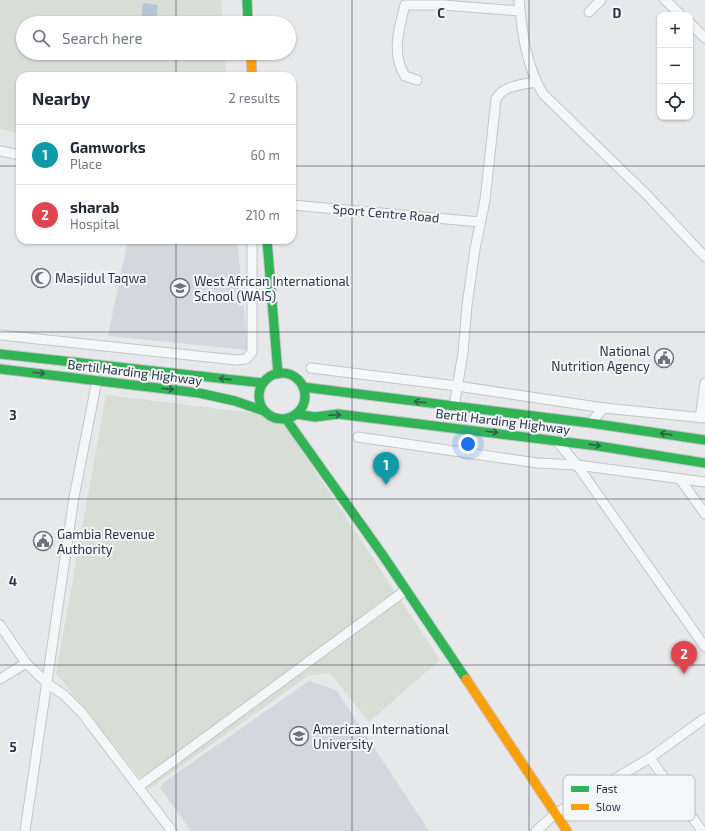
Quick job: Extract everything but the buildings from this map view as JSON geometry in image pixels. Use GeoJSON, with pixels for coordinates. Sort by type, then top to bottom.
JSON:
{"type":"FeatureCollection","features":[{"type":"Feature","properties":{"kind":"main road"},"geometry":{"type":"LineString","coordinates":[[247,0],[248,16]]}},
{"type":"Feature","properties":{"kind":"main road"},"geometry":{"type":"LineString","coordinates":[[251,60],[252,72]]}},
{"type":"Feature","properties":{"kind":"main road"},"geometry":{"type":"LineString","coordinates":[[267,244],[278,374]]}},
{"type":"Feature","properties":{"kind":"main road","name":"Bertil Harding Highway"},"geometry":{"type":"LineString","coordinates":[[0,354],[263,383]]}},
{"type":"Feature","properties":{"kind":"main road","name":"Bertil Harding Highway"},"geometry":{"type":"LineString","coordinates":[[0,369],[199,393],[235,401],[264,411]]}},
{"type":"Feature","properties":{"kind":"main road"},"geometry":{"type":"LineString","coordinates":[[278,374],[290,375],[300,382],[305,393],[304,405],[296,414],[286,419],[274,418],[264,411],[259,400],[260,388],[263,383],[278,374]]}},
{"type":"Feature","properties":{"kind":"main road","name":"Bertil Harding Highway"},"geometry":{"type":"LineString","coordinates":[[303,387],[590,423],[705,440]]}},
{"type":"Feature","properties":{"kind":"main road","name":"Bertil Harding Highway"},"geometry":{"type":"LineString","coordinates":[[296,414],[315,417],[338,414],[556,440],[705,463]]}},
{"type":"Feature","properties":{"kind":"main road"},"geometry":{"type":"LineString","coordinates":[[286,419],[406,590],[567,831]]}},
{"type":"Feature","properties":{"kind":"street"},"geometry":{"type":"LineString","coordinates":[[519,0],[529,64],[536,82],[543,94],[555,108],[587,136],[648,196],[705,257]]}},
{"type":"Feature","properties":{"kind":"street"},"geometry":{"type":"LineString","coordinates":[[589,12],[601,0]]}},
{"type":"Feature","properties":{"kind":"street"},"geometry":{"type":"LineString","coordinates":[[665,0],[678,12]]}},
{"type":"Feature","properties":{"kind":"street"},"geometry":{"type":"LineString","coordinates":[[417,80],[405,76],[399,67],[397,54],[401,22],[406,3],[520,11]]}},
{"type":"Feature","properties":{"kind":"street"},"geometry":{"type":"LineString","coordinates":[[693,26],[705,38]]}},
{"type":"Feature","properties":{"kind":"street"},"geometry":{"type":"LineString","coordinates":[[454,406],[456,386],[463,353],[467,305],[480,222],[496,99],[500,92],[506,89],[536,82]]}},
{"type":"Feature","properties":{"kind":"street"},"geometry":{"type":"LineString","coordinates":[[0,150],[16,154]]}},
{"type":"Feature","properties":{"kind":"street","name":"Sport Centre Road"},"geometry":{"type":"LineString","coordinates":[[296,205],[480,222]]}},
{"type":"Feature","properties":{"kind":"street"},"geometry":{"type":"LineString","coordinates":[[0,335],[236,360],[246,359],[252,352],[252,244]]}},
{"type":"Feature","properties":{"kind":"street"},"geometry":{"type":"LineString","coordinates":[[311,368],[456,386],[604,408],[702,418],[705,383]]}},
{"type":"Feature","properties":{"kind":"street"},"geometry":{"type":"LineString","coordinates":[[25,831],[48,684],[74,497],[97,380]]}},
{"type":"Feature","properties":{"kind":"street"},"geometry":{"type":"LineString","coordinates":[[590,423],[604,408]]}},
{"type":"Feature","properties":{"kind":"street"},"geometry":{"type":"LineString","coordinates":[[358,437],[537,463],[577,465],[705,482]]}},
{"type":"Feature","properties":{"kind":"street"},"geometry":{"type":"LineString","coordinates":[[556,440],[577,465],[705,647]]}},
{"type":"Feature","properties":{"kind":"street"},"geometry":{"type":"LineString","coordinates":[[680,479],[705,514]]}},
{"type":"Feature","properties":{"kind":"street"},"geometry":{"type":"LineString","coordinates":[[138,787],[406,590]]}},
{"type":"Feature","properties":{"kind":"street"},"geometry":{"type":"LineString","coordinates":[[0,625],[26,663],[48,684],[64,695],[82,713],[172,831]]}},
{"type":"Feature","properties":{"kind":"street"},"geometry":{"type":"LineString","coordinates":[[0,679],[26,663]]}},
{"type":"Feature","properties":{"kind":"street"},"geometry":{"type":"LineString","coordinates":[[621,775],[650,758],[705,718]]}},
{"type":"Feature","properties":{"kind":"street"},"geometry":{"type":"LineString","coordinates":[[650,758],[662,775]]}},
{"type":"Feature","properties":{"kind":"street"},"geometry":{"type":"LineString","coordinates":[[536,831],[555,814],[563,809]]}},
{"type":"Feature","properties":{"kind":"street"},"geometry":{"type":"LineString","coordinates":[[695,821],[702,831]]}},
{"type":"Feature","properties":{"kind":"shaded area"},"geometry":{"type":"Polygon","coordinates":[[[0,0],[221,0],[222,16],[16,16],[16,60],[225,60],[226,72],[16,72],[16,133],[0,129],[0,0]]]}},
{"type":"Feature","properties":{"kind":"shaded area","name":"West African International School (WAIS)"},"geometry":{"type":"Polygon","coordinates":[[[127,244],[237,244],[248,350],[108,336],[127,244]]]}},
{"type":"Feature","properties":{"kind":"shaded area"},"geometry":{"type":"Polygon","coordinates":[[[106,395],[279,416],[440,660],[369,722],[330,673],[308,676],[149,789],[56,673],[106,395]]]}},
{"type":"Feature","properties":{"kind":"shaded area","name":"American International University"},"geometry":{"type":"Polygon","coordinates":[[[309,681],[336,690],[429,831],[191,831],[160,788],[164,782],[309,681]]]}},
{"type":"Feature","properties":{"kind":"water"},"geometry":{"type":"Polygon","coordinates":[[[143,3],[158,5],[157,16],[142,16],[143,3]]]}},
{"type":"Feature","properties":{"kind":"traffic: fast"},"geometry":{"type":"LineString","coordinates":[[247,0],[248,16]]}},
{"type":"Feature","properties":{"kind":"traffic: fast"},"geometry":{"type":"LineString","coordinates":[[267,244],[278,374]]}},
{"type":"Feature","properties":{"kind":"traffic: fast"},"geometry":{"type":"LineString","coordinates":[[0,354],[263,383]]}},
{"type":"Feature","properties":{"kind":"traffic: fast"},"geometry":{"type":"LineString","coordinates":[[0,369],[199,393],[235,401],[264,411]]}},
{"type":"Feature","properties":{"kind":"traffic: fast"},"geometry":{"type":"LineString","coordinates":[[282,373],[295,377],[301,383],[305,396],[301,409],[295,415],[282,419],[269,415],[263,409],[259,396],[263,383],[269,377],[282,373]]}},
{"type":"Feature","properties":{"kind":"traffic: fast"},"geometry":{"type":"LineString","coordinates":[[303,387],[590,423],[705,440]]}},
{"type":"Feature","properties":{"kind":"traffic: fast"},"geometry":{"type":"LineString","coordinates":[[296,414],[315,417],[338,414],[598,446],[705,463]]}},
{"type":"Feature","properties":{"kind":"traffic: fast"},"geometry":{"type":"LineString","coordinates":[[286,419],[382,554],[466,679]]}},
{"type":"Feature","properties":{"kind":"traffic: slow"},"geometry":{"type":"LineString","coordinates":[[251,60],[252,72]]}},
{"type":"Feature","properties":{"kind":"traffic: slow"},"geometry":{"type":"LineString","coordinates":[[466,679],[567,831]]}},
{"type":"Feature","properties":{"kind":"place","name":"Masjidul Taqwa"},"geometry":{"type":"Point","coordinates":[41,278]}},
{"type":"Feature","properties":{"kind":"place","name":"West African International School (WAIS)"},"geometry":{"type":"Point","coordinates":[180,288]}},
{"type":"Feature","properties":{"kind":"place","name":"National Nutrition Agency"},"geometry":{"type":"Point","coordinates":[664,358]}},
{"type":"Feature","properties":{"kind":"place","name":"Gamworks"},"geometry":{"type":"Point","coordinates":[386,485]}},
{"type":"Feature","properties":{"kind":"place","name":"Gambia Revenue Authority"},"geometry":{"type":"Point","coordinates":[43,541]}},
{"type":"Feature","properties":{"kind":"place","name":"sharab"},"geometry":{"type":"Point","coordinates":[684,674]}},
{"type":"Feature","properties":{"kind":"place","name":"American International University"},"geometry":{"type":"Point","coordinates":[299,736]}}]}
